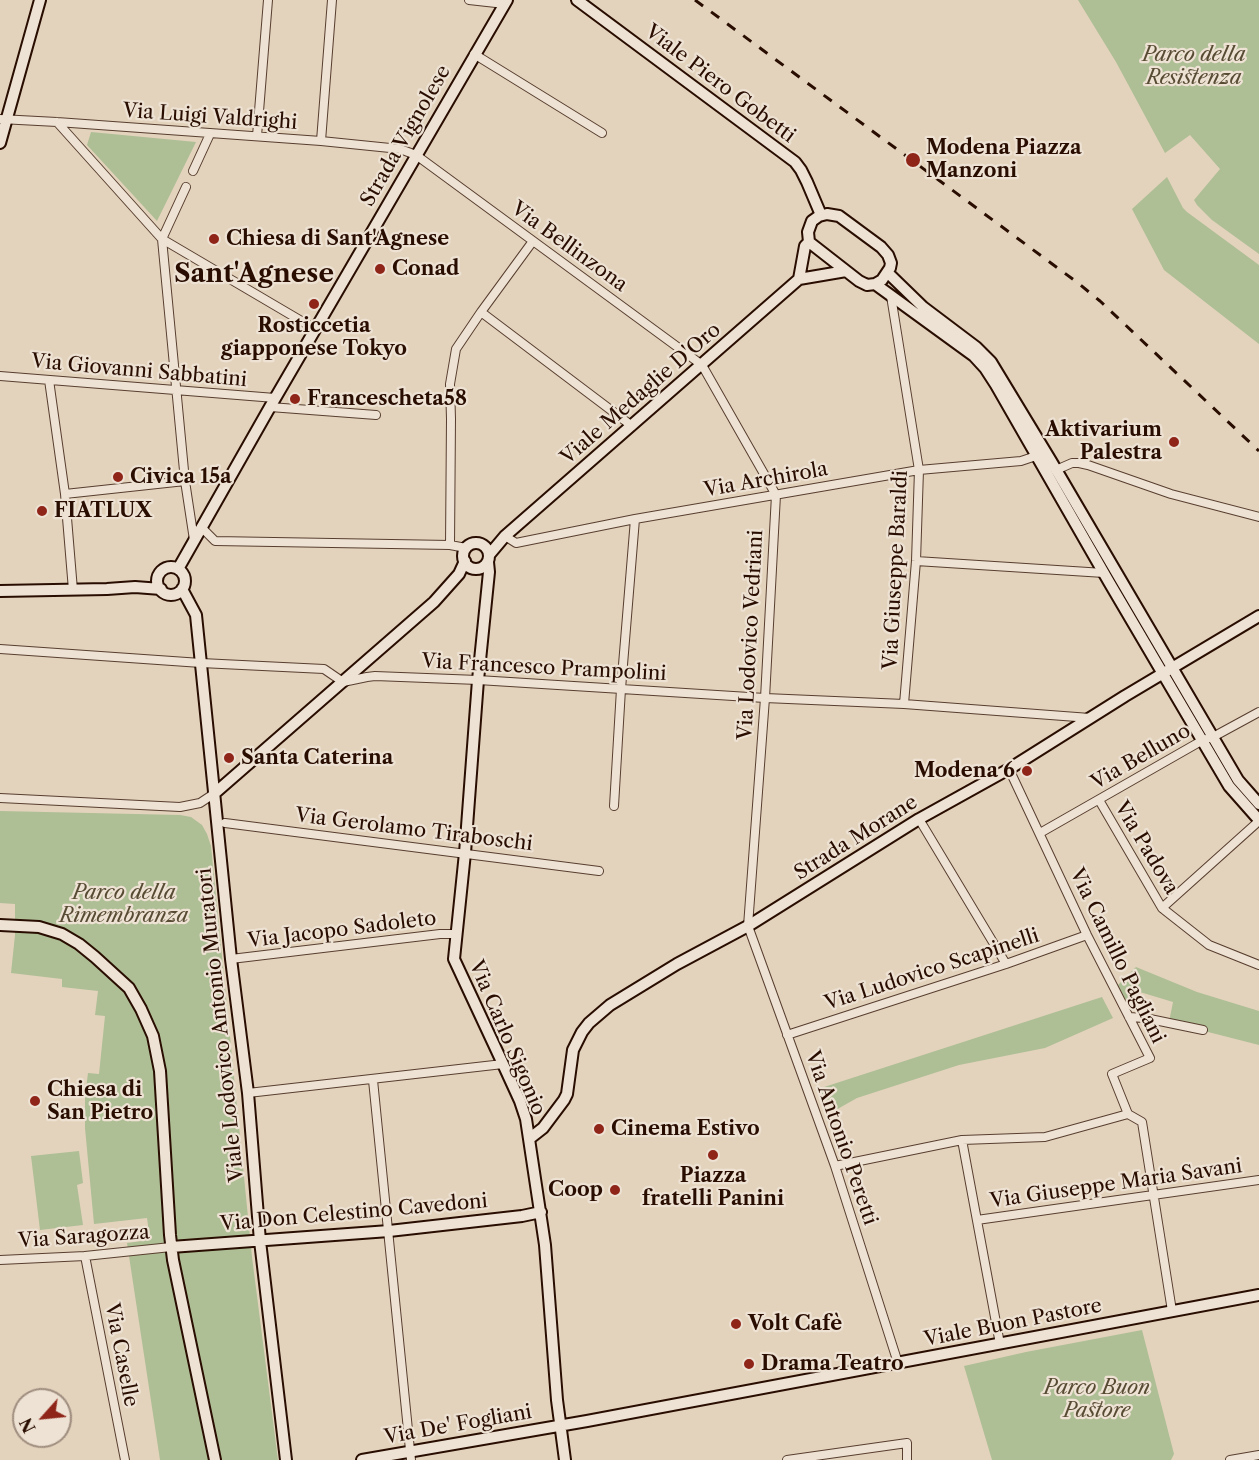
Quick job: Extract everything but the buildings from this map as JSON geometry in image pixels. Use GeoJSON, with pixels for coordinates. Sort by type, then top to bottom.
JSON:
{"type":"FeatureCollection","features":[{"type":"Feature","properties":{"kind":"street"},"geometry":{"type":"LineString","coordinates":[[0,143],[3,119],[40,0]]}},
{"type":"Feature","properties":{"kind":"street"},"geometry":{"type":"LineString","coordinates":[[256,136],[268,0]]}},
{"type":"Feature","properties":{"kind":"street"},"geometry":{"type":"LineString","coordinates":[[321,141],[332,0]]}},
{"type":"Feature","properties":{"kind":"street"},"geometry":{"type":"LineString","coordinates":[[469,0],[506,2]]}},
{"type":"Feature","properties":{"kind":"street","name":"Viale Piero Gobetti"},"geometry":{"type":"LineString","coordinates":[[577,0],[795,162],[807,182],[821,215]]}},
{"type":"Feature","properties":{"kind":"street","name":"Strada Vignolese"},"geometry":{"type":"LineString","coordinates":[[194,540],[506,2]]}},
{"type":"Feature","properties":{"kind":"street"},"geometry":{"type":"LineString","coordinates":[[474,54],[602,133]]}},
{"type":"Feature","properties":{"kind":"street","name":"Via Luigi Valdrighi"},"geometry":{"type":"LineString","coordinates":[[3,119],[321,141],[400,149],[416,155]]}},
{"type":"Feature","properties":{"kind":"street"},"geometry":{"type":"LineString","coordinates":[[57,122],[162,239],[315,329]]}},
{"type":"Feature","properties":{"kind":"street"},"geometry":{"type":"LineString","coordinates":[[193,171],[210,134]]}},
{"type":"Feature","properties":{"kind":"street","name":"Via Bellinzona"},"geometry":{"type":"LineString","coordinates":[[416,155],[702,365]]}},
{"type":"Feature","properties":{"kind":"street"},"geometry":{"type":"LineString","coordinates":[[135,587],[160,574],[166,568],[178,569],[194,540],[185,480],[162,239],[186,187]]}},
{"type":"Feature","properties":{"kind":"street"},"geometry":{"type":"LineString","coordinates":[[827,213],[839,216],[881,247],[891,263],[888,273],[882,280],[867,285],[859,281],[809,242],[807,236],[809,226],[815,218],[821,215],[827,213]]}},
{"type":"Feature","properties":{"kind":"street"},"geometry":{"type":"LineString","coordinates":[[450,545],[450,384],[456,349],[533,241]]}},
{"type":"Feature","properties":{"kind":"street"},"geometry":{"type":"LineString","coordinates":[[809,242],[805,246],[799,279],[846,271]]}},
{"type":"Feature","properties":{"kind":"street"},"geometry":{"type":"LineString","coordinates":[[888,273],[923,307],[976,347],[991,362],[1056,470],[1108,570]]}},
{"type":"Feature","properties":{"kind":"street","name":"Viale Medaglie D'Oro"},"geometry":{"type":"LineString","coordinates":[[488,559],[505,536],[799,279]]}},
{"type":"Feature","properties":{"kind":"street"},"geometry":{"type":"LineString","coordinates":[[875,284],[974,356],[985,368],[1208,739],[1259,804]]}},
{"type":"Feature","properties":{"kind":"street","name":"Via Giuseppe Baraldi"},"geometry":{"type":"LineString","coordinates":[[891,296],[919,470],[916,561],[904,704]]}},
{"type":"Feature","properties":{"kind":"street"},"geometry":{"type":"LineString","coordinates":[[481,312],[632,426]]}},
{"type":"Feature","properties":{"kind":"street"},"geometry":{"type":"LineString","coordinates":[[702,365],[776,495]]}},
{"type":"Feature","properties":{"kind":"street","name":"Via Giovanni Sabbatini"},"geometry":{"type":"LineString","coordinates":[[0,376],[177,391],[376,415]]}},
{"type":"Feature","properties":{"kind":"street"},"geometry":{"type":"LineString","coordinates":[[49,380],[66,494],[74,590]]}},
{"type":"Feature","properties":{"kind":"street","name":"Via Archirola"},"geometry":{"type":"LineString","coordinates":[[505,536],[516,543],[634,519],[919,470],[1021,461],[1036,456]]}},
{"type":"Feature","properties":{"kind":"street"},"geometry":{"type":"LineString","coordinates":[[1056,470],[1072,463],[1088,465],[1172,494],[1259,517]]}},
{"type":"Feature","properties":{"kind":"street"},"geometry":{"type":"LineString","coordinates":[[66,494],[185,480]]}},
{"type":"Feature","properties":{"kind":"street","name":"Via Lodovico Vedriani"},"geometry":{"type":"LineString","coordinates":[[748,926],[765,698],[776,495]]}},
{"type":"Feature","properties":{"kind":"street"},"geometry":{"type":"LineString","coordinates":[[614,806],[634,519]]}},
{"type":"Feature","properties":{"kind":"street"},"geometry":{"type":"LineString","coordinates":[[201,527],[215,541],[450,545],[466,548]]}},
{"type":"Feature","properties":{"kind":"street","name":"Viale Medaglie D'Oro"},"geometry":{"type":"LineString","coordinates":[[481,544],[505,536]]}},
{"type":"Feature","properties":{"kind":"street"},"geometry":{"type":"LineString","coordinates":[[0,798],[180,807],[200,803],[215,794],[434,602],[459,574],[470,566],[481,568],[488,559],[487,549],[481,544],[472,544],[464,552],[470,566],[481,575],[487,593]]}},
{"type":"Feature","properties":{"kind":"street","name":"Via Carlo Sigonio"},"geometry":{"type":"LineString","coordinates":[[488,559],[489,572],[454,959],[520,1101],[526,1119],[541,1212],[557,1400],[565,1460]]}},
{"type":"Feature","properties":{"kind":"street"},"geometry":{"type":"LineString","coordinates":[[916,561],[1108,570]]}},
{"type":"Feature","properties":{"kind":"street","name":"Viale Lodovico Antonio Muratori"},"geometry":{"type":"LineString","coordinates":[[178,569],[185,578],[182,589],[196,615],[231,959],[248,1093],[260,1241],[286,1460]]}},
{"type":"Feature","properties":{"kind":"street"},"geometry":{"type":"LineString","coordinates":[[160,574],[158,582],[160,589]]}},
{"type":"Feature","properties":{"kind":"street"},"geometry":{"type":"LineString","coordinates":[[0,591],[135,587],[160,589],[171,595],[182,589]]}},
{"type":"Feature","properties":{"kind":"street","name":"Strada Morane"},"geometry":{"type":"LineString","coordinates":[[529,1139],[543,1128],[567,1094],[573,1050],[582,1032],[610,1005],[661,973],[748,926],[919,819],[1009,768],[1259,616]]}},
{"type":"Feature","properties":{"kind":"street"},"geometry":{"type":"LineString","coordinates":[[0,649],[324,669],[343,682]]}},
{"type":"Feature","properties":{"kind":"street","name":"Via Francesco Prampolini"},"geometry":{"type":"LineString","coordinates":[[343,682],[375,676],[478,680],[765,698],[904,704],[1091,718]]}},
{"type":"Feature","properties":{"kind":"street","name":"Via Belluno"},"geometry":{"type":"LineString","coordinates":[[1040,833],[1259,712]]}},
{"type":"Feature","properties":{"kind":"street"},"geometry":{"type":"LineString","coordinates":[[1162,908],[1259,820],[1229,786],[1208,739]]}},
{"type":"Feature","properties":{"kind":"street","name":"Via Camillo Pagliani"},"geometry":{"type":"LineString","coordinates":[[1009,768],[1087,935],[1150,1058],[1112,1074],[1128,1114],[1142,1122],[1172,1311]]}},
{"type":"Feature","properties":{"kind":"street","name":"Via Padova"},"geometry":{"type":"LineString","coordinates":[[1099,800],[1162,908],[1209,945],[1259,965]]}},
{"type":"Feature","properties":{"kind":"street"},"geometry":{"type":"LineString","coordinates":[[919,819],[1006,964]]}},
{"type":"Feature","properties":{"kind":"street","name":"Via Gerolamo Tiraboschi"},"geometry":{"type":"LineString","coordinates":[[225,823],[599,871]]}},
{"type":"Feature","properties":{"kind":"street"},"geometry":{"type":"LineString","coordinates":[[0,925],[39,927],[63,934],[79,944],[129,988],[153,1036],[160,1071],[171,1247],[215,1460]]}},
{"type":"Feature","properties":{"kind":"street","name":"Via Antonio Peretti"},"geometry":{"type":"LineString","coordinates":[[748,926],[835,1166],[898,1363]]}},
{"type":"Feature","properties":{"kind":"street","name":"Via Jacopo Sadoleto"},"geometry":{"type":"LineString","coordinates":[[231,959],[456,934]]}},
{"type":"Feature","properties":{"kind":"street","name":"Via Ludovico Scapinelli"},"geometry":{"type":"LineString","coordinates":[[787,1035],[1006,964],[1087,935]]}},
{"type":"Feature","properties":{"kind":"street"},"geometry":{"type":"LineString","coordinates":[[1129,1017],[1203,1030]]}},
{"type":"Feature","properties":{"kind":"street"},"geometry":{"type":"LineString","coordinates":[[248,1093],[503,1064]]}},
{"type":"Feature","properties":{"kind":"street"},"geometry":{"type":"LineString","coordinates":[[373,1080],[411,1456]]}},
{"type":"Feature","properties":{"kind":"street"},"geometry":{"type":"LineString","coordinates":[[835,1166],[962,1140],[1045,1137],[1128,1114]]}},
{"type":"Feature","properties":{"kind":"street"},"geometry":{"type":"LineString","coordinates":[[962,1140],[1000,1344]]}},
{"type":"Feature","properties":{"kind":"street","name":"Via Giuseppe Maria Savani"},"geometry":{"type":"LineString","coordinates":[[977,1220],[1259,1180]]}},
{"type":"Feature","properties":{"kind":"street","name":"Via Don Celestino Cavedoni"},"geometry":{"type":"LineString","coordinates":[[171,1247],[389,1231],[541,1212]]}},
{"type":"Feature","properties":{"kind":"street","name":"Via Saragozza"},"geometry":{"type":"LineString","coordinates":[[0,1260],[85,1256],[171,1247]]}},
{"type":"Feature","properties":{"kind":"street","name":"Via Caselle"},"geometry":{"type":"LineString","coordinates":[[85,1256],[125,1460]]}},
{"type":"Feature","properties":{"kind":"street","name":"Viale Buon Pastore"},"geometry":{"type":"LineString","coordinates":[[561,1425],[1259,1295]]}},
{"type":"Feature","properties":{"kind":"street","name":"Via De' Fogliani"},"geometry":{"type":"LineString","coordinates":[[362,1460],[411,1456],[561,1425]]}},
{"type":"Feature","properties":{"kind":"street"},"geometry":{"type":"LineString","coordinates":[[787,1460],[907,1443],[907,1460]]}},
{"type":"Feature","properties":{"kind":"street"},"geometry":{"type":"LineString","coordinates":[[1230,1460],[1259,1455]]}},
{"type":"Feature","properties":{"kind":"green space","name":"Parco della Resistenza"},"geometry":{"type":"Polygon","coordinates":[[[1078,0],[1259,0],[1259,254],[1212,220],[1197,205],[1194,200],[1220,169],[1190,135],[1165,153],[1116,62],[1078,0]]]}},
{"type":"Feature","properties":{"kind":"green space"},"geometry":{"type":"Polygon","coordinates":[[[91,132],[196,142],[157,221],[87,145],[91,132]]]}},
{"type":"Feature","properties":{"kind":"green space"},"geometry":{"type":"Polygon","coordinates":[[[1167,177],[1187,212],[1259,265],[1259,344],[1164,270],[1132,209],[1167,177]]]}},
{"type":"Feature","properties":{"kind":"green space","name":"Parco della Rimembranza"},"geometry":{"type":"Polygon","coordinates":[[[0,811],[180,815],[191,817],[202,825],[207,834],[211,846],[252,1257],[278,1460],[160,1460],[127,1243],[142,1241],[147,1236],[149,1232],[147,1218],[94,1224],[85,1128],[85,1097],[88,1073],[99,1074],[105,1016],[95,1015],[98,991],[62,987],[62,979],[11,973],[15,904],[0,903],[0,811]]]}},
{"type":"Feature","properties":{"kind":"green space"},"geometry":{"type":"Polygon","coordinates":[[[1136,967],[1197,992],[1259,1011],[1259,1045],[1169,1022],[1173,1002],[1140,992],[1126,1000],[1116,987],[1136,967]]]}},
{"type":"Feature","properties":{"kind":"green space"},"geometry":{"type":"Polygon","coordinates":[[[1102,997],[1113,1018],[1045,1048],[959,1065],[857,1098],[827,1115],[818,1089],[1102,997]]]}},
{"type":"Feature","properties":{"kind":"green space"},"geometry":{"type":"Polygon","coordinates":[[[79,1151],[83,1183],[77,1185],[83,1225],[40,1230],[31,1156],[79,1151]]]}},
{"type":"Feature","properties":{"kind":"green space","name":"Parco Buon Pastore"},"geometry":{"type":"Polygon","coordinates":[[[1142,1330],[1174,1454],[1171,1460],[992,1460],[964,1366],[1142,1330]]]}},
{"type":"Feature","properties":{"kind":"railway"},"geometry":{"type":"LineString","coordinates":[[695,0],[1078,283],[1259,451]]}},
{"type":"Feature","properties":{"kind":"place","name":"Modena Piazza Manzoni"},"geometry":{"type":"Point","coordinates":[913,160]}},
{"type":"Feature","properties":{"kind":"place","name":"Chiesa di Sant'Agnese"},"geometry":{"type":"Point","coordinates":[214,239]}},
{"type":"Feature","properties":{"kind":"place","name":"Conad"},"geometry":{"type":"Point","coordinates":[380,269]}},
{"type":"Feature","properties":{"kind":"place","name":"Rosticcetia giapponese Tokyo"},"geometry":{"type":"Point","coordinates":[314,304]}},
{"type":"Feature","properties":{"kind":"place","name":"Francescheta58"},"geometry":{"type":"Point","coordinates":[295,399]}},
{"type":"Feature","properties":{"kind":"place","name":"Aktivarium Palestra"},"geometry":{"type":"Point","coordinates":[1174,442]}},
{"type":"Feature","properties":{"kind":"place","name":"Civica 15a"},"geometry":{"type":"Point","coordinates":[118,477]}},
{"type":"Feature","properties":{"kind":"place","name":"FIATLUX"},"geometry":{"type":"Point","coordinates":[42,511]}},
{"type":"Feature","properties":{"kind":"place","name":"Santa Caterina"},"geometry":{"type":"Point","coordinates":[229,758]}},
{"type":"Feature","properties":{"kind":"place","name":"Modena 6"},"geometry":{"type":"Point","coordinates":[1027,771]}},
{"type":"Feature","properties":{"kind":"place","name":"Chiesa di San Pietro"},"geometry":{"type":"Point","coordinates":[35,1101]}},
{"type":"Feature","properties":{"kind":"place","name":"Cinema Estivo"},"geometry":{"type":"Point","coordinates":[599,1129]}},
{"type":"Feature","properties":{"kind":"place","name":"Piazza fratelli Panini"},"geometry":{"type":"Point","coordinates":[713,1155]}},
{"type":"Feature","properties":{"kind":"place","name":"Coop"},"geometry":{"type":"Point","coordinates":[615,1190]}},
{"type":"Feature","properties":{"kind":"place","name":"Volt Cafè"},"geometry":{"type":"Point","coordinates":[736,1324]}},
{"type":"Feature","properties":{"kind":"place","name":"Drama Teatro"},"geometry":{"type":"Point","coordinates":[749,1364]}},
{"type":"Feature","properties":{"kind":"district","name":"Sant'Agnese"},"geometry":{"type":"Point","coordinates":[254,274]}}]}
